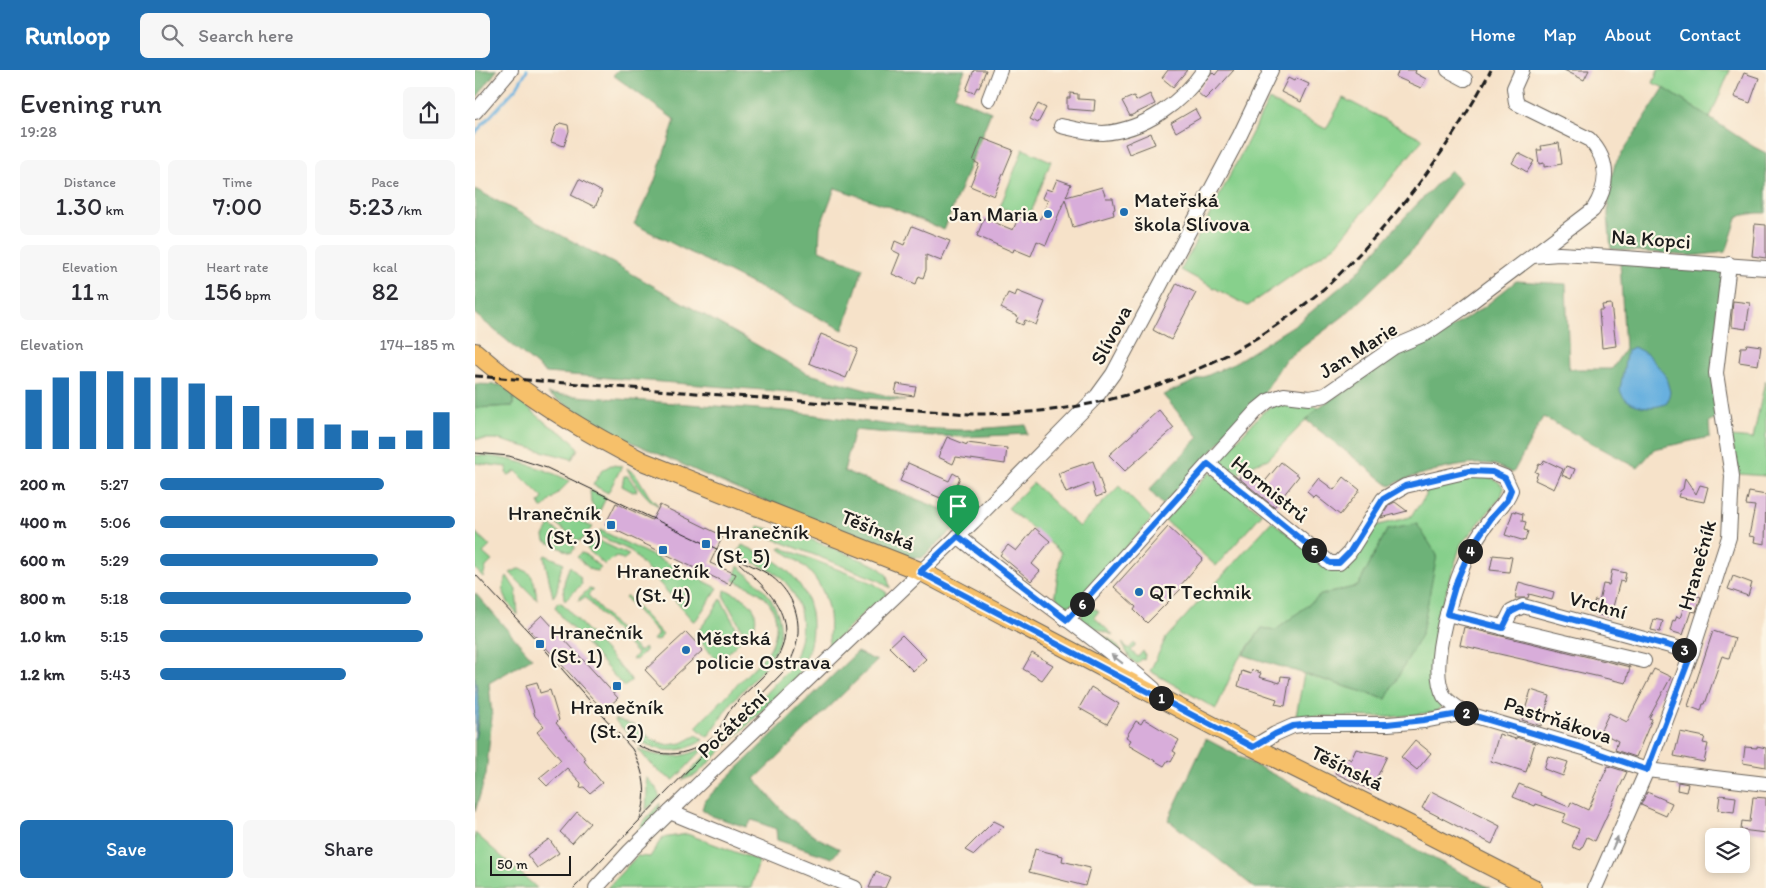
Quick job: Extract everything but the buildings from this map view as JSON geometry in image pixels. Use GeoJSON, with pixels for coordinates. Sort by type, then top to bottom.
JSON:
{"type":"FeatureCollection","features":[{"type":"Feature","properties":{"kind":"main road","name":"Těšínská"},"geometry":{"type":"LineString","coordinates":[[475,352],[529,395],[605,442],[642,461],[920,572],[1253,747],[1410,824],[1533,888]]}},
{"type":"Feature","properties":{"kind":"street"},"geometry":{"type":"LineString","coordinates":[[475,112],[511,70]]}},
{"type":"Feature","properties":{"kind":"street"},"geometry":{"type":"LineString","coordinates":[[989,99],[1001,70]]}},
{"type":"Feature","properties":{"kind":"street"},"geometry":{"type":"LineString","coordinates":[[1061,126],[1101,133],[1124,130],[1150,119],[1174,104],[1193,86],[1204,70]]}},
{"type":"Feature","properties":{"kind":"street","name":"Slívova"},"geometry":{"type":"LineString","coordinates":[[920,572],[1069,426],[1109,381],[1240,135],[1271,70]]}},
{"type":"Feature","properties":{"kind":"street"},"geometry":{"type":"LineString","coordinates":[[1448,70],[1465,78]]}},
{"type":"Feature","properties":{"kind":"street","name":"Jan Marie"},"geometry":{"type":"LineString","coordinates":[[1067,620],[1257,410],[1268,401],[1284,395],[1309,398],[1325,395],[1394,347],[1427,333],[1485,293],[1593,210],[1602,193],[1605,169],[1596,146],[1589,139],[1516,103],[1514,88],[1522,70]]}},
{"type":"Feature","properties":{"kind":"street","name":"Na Kopci"},"geometry":{"type":"LineString","coordinates":[[1533,256],[1559,254],[1766,268]]}},
{"type":"Feature","properties":{"kind":"street","name":"Hranečník"},"geometry":{"type":"LineString","coordinates":[[1595,888],[1647,770],[1692,652],[1729,537],[1732,514],[1732,476],[1716,373],[1729,264]]}},
{"type":"Feature","properties":{"kind":"street","name":"Hormistrů"},"geometry":{"type":"LineString","coordinates":[[1208,464],[1330,563],[1339,563],[1349,553],[1383,499],[1405,486],[1469,471],[1492,472],[1505,478],[1511,490],[1507,500],[1492,517],[1472,546],[1457,580],[1447,614],[1437,661],[1438,679],[1445,697],[1465,713]]}},
{"type":"Feature","properties":{"kind":"street"},"geometry":{"type":"LineString","coordinates":[[958,536],[1144,680],[1168,701]]}},
{"type":"Feature","properties":{"kind":"street","name":"Počáteční"},"geometry":{"type":"LineString","coordinates":[[596,888],[630,851],[920,572]]}},
{"type":"Feature","properties":{"kind":"street","name":"Vrchní"},"geometry":{"type":"LineString","coordinates":[[1503,628],[1511,612],[1523,606],[1692,652]]}},
{"type":"Feature","properties":{"kind":"street"},"geometry":{"type":"LineString","coordinates":[[1447,614],[1643,662]]}},
{"type":"Feature","properties":{"kind":"street","name":"Pastrňákova"},"geometry":{"type":"LineString","coordinates":[[1253,747],[1293,726],[1312,724],[1387,724],[1465,713],[1583,748],[1647,770],[1766,784]]}},
{"type":"Feature","properties":{"kind":"street"},"geometry":{"type":"LineString","coordinates":[[671,812],[855,888]]}},
{"type":"Feature","properties":{"kind":"green space"},"geometry":{"type":"Polygon","coordinates":[[[475,70],[497,70],[475,100],[475,70]]]}},
{"type":"Feature","properties":{"kind":"green space"},"geometry":{"type":"Polygon","coordinates":[[[618,70],[965,70],[954,96],[991,112],[944,230],[888,206],[835,188],[820,227],[819,250],[863,268],[843,330],[634,224],[654,183],[675,120],[613,75],[618,70]]]}},
{"type":"Feature","properties":{"kind":"green space"},"geometry":{"type":"Polygon","coordinates":[[[1658,70],[1730,70],[1710,118],[1653,83],[1658,70]]]}},
{"type":"Feature","properties":{"kind":"green space"},"geometry":{"type":"Polygon","coordinates":[[[1664,88],[1766,153],[1766,213],[1738,216],[1726,252],[1691,256],[1611,249],[1608,216],[1609,186],[1615,164],[1664,88]]]}},
{"type":"Feature","properties":{"kind":"green space"},"geometry":{"type":"Polygon","coordinates":[[[1343,98],[1423,139],[1336,245],[1248,306],[1181,270],[1269,100],[1326,129],[1343,98]]]}},
{"type":"Feature","properties":{"kind":"green space"},"geometry":{"type":"Polygon","coordinates":[[[1023,149],[1051,161],[1029,218],[1000,207],[1023,149]]]}},
{"type":"Feature","properties":{"kind":"green space"},"geometry":{"type":"Polygon","coordinates":[[[1450,170],[1461,182],[1416,246],[1345,315],[1284,361],[1262,396],[1163,505],[1149,490],[1199,437],[1163,395],[1231,365],[1299,322],[1357,273],[1402,220],[1450,170]]]}},
{"type":"Feature","properties":{"kind":"green space"},"geometry":{"type":"Polygon","coordinates":[[[475,189],[613,263],[806,373],[905,401],[546,373],[475,314],[475,189]]]}},
{"type":"Feature","properties":{"kind":"green space"},"geometry":{"type":"Polygon","coordinates":[[[1620,262],[1725,269],[1717,419],[1709,422],[1710,437],[1654,449],[1638,468],[1543,417],[1513,473],[1495,465],[1472,464],[1426,473],[1390,486],[1306,420],[1319,407],[1397,355],[1435,338],[1484,307],[1516,281],[1566,284],[1569,369],[1612,369],[1625,349],[1620,262]]]}},
{"type":"Feature","properties":{"kind":"green space"},"geometry":{"type":"Polygon","coordinates":[[[1765,381],[1766,476],[1739,474],[1731,437],[1753,439],[1765,381]]]}},
{"type":"Feature","properties":{"kind":"green space"},"geometry":{"type":"Polygon","coordinates":[[[475,384],[502,385],[514,395],[513,406],[475,408],[475,384]]]}},
{"type":"Feature","properties":{"kind":"green space"},"geometry":{"type":"Polygon","coordinates":[[[548,394],[786,411],[913,428],[963,430],[1026,425],[1027,434],[964,437],[854,430],[844,471],[965,518],[922,558],[908,557],[748,494],[612,433],[548,394]]]}},
{"type":"Feature","properties":{"kind":"green space"},"geometry":{"type":"Polygon","coordinates":[[[514,395],[546,423],[573,441],[578,449],[572,459],[496,439],[475,439],[475,408],[513,406],[514,395]]]}},
{"type":"Feature","properties":{"kind":"green space"},"geometry":{"type":"Polygon","coordinates":[[[1286,402],[1319,407],[1268,459],[1244,468],[1233,480],[1216,463],[1261,414],[1273,404],[1286,402]]]}},
{"type":"Feature","properties":{"kind":"green space"},"geometry":{"type":"Polygon","coordinates":[[[475,455],[524,463],[570,481],[542,509],[539,503],[543,498],[516,471],[509,475],[506,473],[507,467],[475,463],[475,455]]]}},
{"type":"Feature","properties":{"kind":"green space"},"geometry":{"type":"Polygon","coordinates":[[[611,465],[622,466],[608,493],[593,485],[602,470],[611,465]]]}},
{"type":"Feature","properties":{"kind":"green space"},"geometry":{"type":"Polygon","coordinates":[[[627,468],[637,476],[649,496],[659,506],[650,500],[640,489],[627,468]]]}},
{"type":"Feature","properties":{"kind":"green space"},"geometry":{"type":"Polygon","coordinates":[[[1210,472],[1262,514],[1216,566],[1165,520],[1210,472]]]}},
{"type":"Feature","properties":{"kind":"green space"},"geometry":{"type":"Polygon","coordinates":[[[1475,475],[1495,480],[1504,488],[1501,497],[1461,544],[1440,612],[1433,661],[1443,703],[1437,712],[1392,717],[1296,716],[1304,674],[1386,699],[1387,530],[1358,586],[1321,595],[1276,630],[1262,628],[1238,660],[1216,709],[1150,671],[1166,638],[1272,521],[1330,567],[1371,527],[1410,517],[1426,496],[1426,486],[1475,475]]]}},
{"type":"Feature","properties":{"kind":"green space"},"geometry":{"type":"Polygon","coordinates":[[[624,476],[628,476],[637,491],[633,492],[622,486],[624,476]]]}},
{"type":"Feature","properties":{"kind":"green space"},"geometry":{"type":"Polygon","coordinates":[[[1033,483],[1079,527],[1119,486],[1152,519],[1071,605],[1060,605],[1055,594],[1061,552],[1008,508],[1033,483]]]}},
{"type":"Feature","properties":{"kind":"green space"},"geometry":{"type":"Polygon","coordinates":[[[590,490],[606,498],[598,514],[591,503],[590,490]]]}},
{"type":"Feature","properties":{"kind":"green space"},"geometry":{"type":"Polygon","coordinates":[[[559,517],[573,518],[592,527],[582,540],[578,541],[554,522],[559,517]]]}},
{"type":"Feature","properties":{"kind":"green space"},"geometry":{"type":"Polygon","coordinates":[[[1417,524],[1437,555],[1422,633],[1386,699],[1243,655],[1262,628],[1276,630],[1321,595],[1358,586],[1387,530],[1417,524]]]}},
{"type":"Feature","properties":{"kind":"green space"},"geometry":{"type":"Polygon","coordinates":[[[550,525],[573,544],[575,548],[571,553],[545,541],[544,536],[550,525]]]}},
{"type":"Feature","properties":{"kind":"green space"},"geometry":{"type":"Polygon","coordinates":[[[758,526],[812,540],[877,566],[887,575],[890,588],[878,580],[756,532],[758,526]]]}},
{"type":"Feature","properties":{"kind":"green space"},"geometry":{"type":"Polygon","coordinates":[[[600,530],[718,588],[696,620],[693,621],[631,551],[601,537],[599,535],[600,530]]]}},
{"type":"Feature","properties":{"kind":"green space"},"geometry":{"type":"Polygon","coordinates":[[[475,532],[490,546],[483,553],[492,561],[486,567],[483,577],[475,569],[475,532]]]}},
{"type":"Feature","properties":{"kind":"green space"},"geometry":{"type":"Polygon","coordinates":[[[594,539],[629,555],[623,560],[618,557],[614,558],[605,565],[587,549],[594,539]]]}},
{"type":"Feature","properties":{"kind":"green space"},"geometry":{"type":"Polygon","coordinates":[[[742,545],[778,563],[795,578],[809,605],[812,619],[809,648],[797,677],[696,775],[682,780],[788,670],[799,646],[801,621],[800,609],[795,597],[779,576],[737,555],[742,545]]]}},
{"type":"Feature","properties":{"kind":"green space"},"geometry":{"type":"Polygon","coordinates":[[[780,547],[873,583],[887,593],[884,598],[871,606],[828,647],[829,615],[821,589],[805,567],[779,549],[780,547]]]}},
{"type":"Feature","properties":{"kind":"green space"},"geometry":{"type":"Polygon","coordinates":[[[581,553],[585,554],[601,568],[597,571],[591,570],[577,557],[581,553]]]}},
{"type":"Feature","properties":{"kind":"green space"},"geometry":{"type":"Polygon","coordinates":[[[545,555],[564,563],[560,572],[557,591],[553,597],[544,557],[545,555]]]}},
{"type":"Feature","properties":{"kind":"green space"},"geometry":{"type":"Polygon","coordinates":[[[570,566],[580,577],[582,584],[565,601],[563,593],[564,584],[570,566]]]}},
{"type":"Feature","properties":{"kind":"green space"},"geometry":{"type":"Polygon","coordinates":[[[738,566],[758,583],[768,595],[777,611],[780,626],[779,640],[765,665],[730,704],[707,737],[696,727],[766,655],[776,633],[776,618],[769,603],[757,592],[733,580],[738,566]]]}},
{"type":"Feature","properties":{"kind":"green space"},"geometry":{"type":"Polygon","coordinates":[[[518,569],[528,572],[531,576],[535,584],[537,600],[510,573],[518,569]]]}},
{"type":"Feature","properties":{"kind":"green space"},"geometry":{"type":"Polygon","coordinates":[[[507,576],[516,590],[518,615],[505,597],[504,582],[507,576]]]}},
{"type":"Feature","properties":{"kind":"green space"},"geometry":{"type":"Polygon","coordinates":[[[589,589],[593,590],[588,595],[639,652],[645,648],[645,651],[636,660],[632,659],[637,654],[585,597],[579,601],[579,598],[589,589]]]}},
{"type":"Feature","properties":{"kind":"green space"},"geometry":{"type":"Polygon","coordinates":[[[725,590],[745,599],[754,610],[755,625],[747,639],[724,597],[725,590]]]}},
{"type":"Feature","properties":{"kind":"green space"},"geometry":{"type":"Polygon","coordinates":[[[475,593],[532,658],[489,683],[492,717],[486,774],[475,812],[475,739],[478,721],[475,677],[475,593]]]}},
{"type":"Feature","properties":{"kind":"green space"},"geometry":{"type":"Polygon","coordinates":[[[627,596],[663,635],[657,641],[653,640],[658,634],[625,598],[627,596]]]}},
{"type":"Feature","properties":{"kind":"green space"},"geometry":{"type":"Polygon","coordinates":[[[721,599],[742,639],[720,661],[717,661],[695,635],[721,599]]]}},
{"type":"Feature","properties":{"kind":"green space"},"geometry":{"type":"Polygon","coordinates":[[[558,602],[563,604],[631,679],[624,687],[562,617],[555,607],[558,602]]]}},
{"type":"Feature","properties":{"kind":"green space"},"geometry":{"type":"Polygon","coordinates":[[[1089,609],[1099,611],[1094,617],[1113,635],[1082,623],[1082,614],[1089,609]]]}},
{"type":"Feature","properties":{"kind":"green space"},"geometry":{"type":"Polygon","coordinates":[[[1091,631],[1111,640],[1125,658],[1091,631]]]}},
{"type":"Feature","properties":{"kind":"green space"},"geometry":{"type":"Polygon","coordinates":[[[1122,643],[1129,649],[1134,643],[1136,645],[1131,651],[1138,657],[1143,651],[1145,655],[1144,660],[1142,659],[1137,664],[1131,660],[1122,643]]]}},
{"type":"Feature","properties":{"kind":"green space"},"geometry":{"type":"Polygon","coordinates":[[[857,652],[877,661],[755,779],[786,815],[818,838],[840,849],[832,858],[777,840],[776,829],[752,820],[746,827],[712,816],[702,809],[705,800],[857,652]]]}},
{"type":"Feature","properties":{"kind":"green space"},"geometry":{"type":"Polygon","coordinates":[[[615,719],[634,725],[652,740],[668,745],[682,743],[697,735],[703,740],[691,747],[679,750],[656,748],[635,738],[615,719]]]}},
{"type":"Feature","properties":{"kind":"green space"},"geometry":{"type":"Polygon","coordinates":[[[1206,739],[1490,888],[1255,888],[1168,820],[1206,739]]]}},
{"type":"Feature","properties":{"kind":"green space"},"geometry":{"type":"Polygon","coordinates":[[[707,745],[674,780],[658,771],[638,749],[655,755],[673,756],[690,753],[707,745]]]}},
{"type":"Feature","properties":{"kind":"green space"},"geometry":{"type":"Polygon","coordinates":[[[646,777],[656,788],[660,797],[646,810],[647,792],[646,777]]]}},
{"type":"Feature","properties":{"kind":"green space"},"geometry":{"type":"Polygon","coordinates":[[[660,803],[657,814],[631,842],[642,823],[660,803]]]}},
{"type":"Feature","properties":{"kind":"green space"},"geometry":{"type":"Polygon","coordinates":[[[475,833],[537,888],[475,888],[475,833]]]}},
{"type":"Feature","properties":{"kind":"green space"},"geometry":{"type":"Polygon","coordinates":[[[687,834],[759,861],[751,888],[607,888],[637,856],[650,857],[662,838],[687,834]]]}},
{"type":"Feature","properties":{"kind":"water"},"geometry":{"type":"Polygon","coordinates":[[[1634,347],[1647,354],[1665,374],[1670,392],[1667,403],[1654,407],[1639,406],[1622,395],[1620,389],[1627,350],[1634,347]]]}},
{"type":"Feature","properties":{"kind":"water"},"geometry":{"type":"Polygon","coordinates":[[[475,677],[479,705],[475,739],[475,677]]]}},
{"type":"Feature","properties":{"kind":"waterway"},"geometry":{"type":"LineString","coordinates":[[475,133],[517,87],[527,70]]}},
{"type":"Feature","properties":{"kind":"tram line"},"geometry":{"type":"LineString","coordinates":[[475,453],[509,456],[547,468],[763,571],[776,580],[785,591],[797,616],[796,644],[792,658],[784,671],[574,888]]}},
{"type":"Feature","properties":{"kind":"tram line"},"geometry":{"type":"LineString","coordinates":[[716,733],[734,705],[772,666],[781,650],[785,635],[784,621],[772,596],[739,563]]}},
{"type":"Feature","properties":{"kind":"tram line"},"geometry":{"type":"LineString","coordinates":[[475,574],[540,644],[632,749],[640,766],[645,791],[640,818]]}},
{"type":"Feature","properties":{"kind":"tram line"},"geometry":{"type":"LineString","coordinates":[[628,738],[648,750],[670,754],[692,750],[712,737]]}},
{"type":"Feature","properties":{"kind":"railway"},"geometry":{"type":"LineString","coordinates":[[475,376],[969,414],[1044,411],[1121,397],[1183,376],[1241,347],[1296,311],[1327,286],[1381,230],[1416,187],[1463,119],[1491,70]]}},
{"type":"Feature","properties":{"kind":"place","name":"Mateřská škola Slívova"},"geometry":{"type":"Point","coordinates":[1124,212]}},
{"type":"Feature","properties":{"kind":"place","name":"Jan Maria"},"geometry":{"type":"Point","coordinates":[1048,214]}},
{"type":"Feature","properties":{"kind":"place","name":"Hranečník (St. 3)"},"geometry":{"type":"Point","coordinates":[611,525]}},
{"type":"Feature","properties":{"kind":"place","name":"Hranečník (St. 5)"},"geometry":{"type":"Point","coordinates":[706,544]}},
{"type":"Feature","properties":{"kind":"place","name":"Hranečník (St. 4)"},"geometry":{"type":"Point","coordinates":[663,550]}},
{"type":"Feature","properties":{"kind":"place","name":"QT Technik"},"geometry":{"type":"Point","coordinates":[1139,592]}},
{"type":"Feature","properties":{"kind":"place","name":"Hranečník (St. 1)"},"geometry":{"type":"Point","coordinates":[540,644]}},
{"type":"Feature","properties":{"kind":"place","name":"Městská policie Ostrava"},"geometry":{"type":"Point","coordinates":[686,650]}},
{"type":"Feature","properties":{"kind":"place","name":"Hranečník (St. 2)"},"geometry":{"type":"Point","coordinates":[617,686]}},
{"type":"Feature","properties":{"kind":"route"},"geometry":{"type":"LineString","coordinates":[[1208,464],[1330,563],[1339,563],[1349,553],[1383,499],[1405,486],[1469,471],[1492,472],[1505,478],[1511,490],[1507,500],[1492,517],[1472,546],[1457,580],[1447,614],[1503,628],[1511,612],[1523,606],[1692,652],[1647,770],[1583,748],[1465,713],[1387,724],[1312,724],[1293,726],[1253,747],[920,572],[958,536],[1067,620],[1208,464]]}}]}
